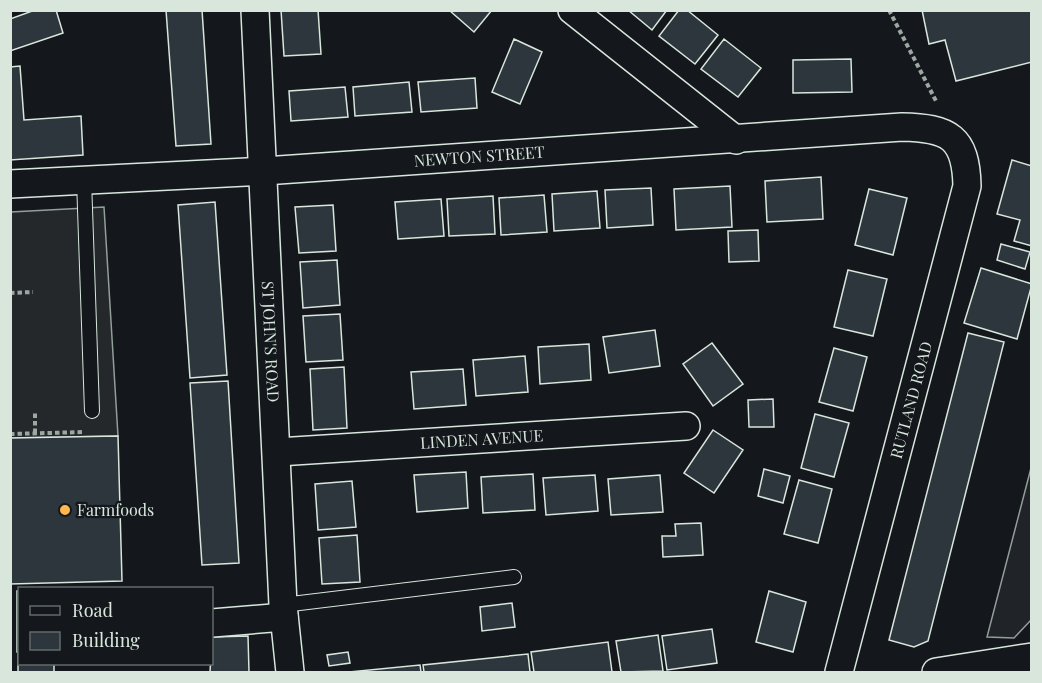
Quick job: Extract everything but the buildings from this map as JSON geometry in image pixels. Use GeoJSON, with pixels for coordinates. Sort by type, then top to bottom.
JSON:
{"type":"FeatureCollection","features":[{"type":"Feature","properties":{"kind":"street","name":"ST JOHN'S ROAD"},"geometry":{"type":"LineString","coordinates":[[255,10],[278,452],[283,611],[290,672]]}},
{"type":"Feature","properties":{"kind":"street"},"geometry":{"type":"LineString","coordinates":[[572,10],[736,140]]}},
{"type":"Feature","properties":{"kind":"street","name":"NEWTON STREET"},"geometry":{"type":"LineString","coordinates":[[10,184],[264,171],[902,127],[926,128],[946,133]]}},
{"type":"Feature","properties":{"kind":"street","name":"RUTLAND ROAD"},"geometry":{"type":"LineString","coordinates":[[839,672],[967,186],[967,168],[962,148],[946,133]]}},
{"type":"Feature","properties":{"kind":"street","name":"LINDEN AVENUE"},"geometry":{"type":"LineString","coordinates":[[278,452],[686,426]]}},
{"type":"Feature","properties":{"kind":"street"},"geometry":{"type":"LineString","coordinates":[[213,623],[283,611]]}},
{"type":"Feature","properties":{"kind":"street"},"geometry":{"type":"LineString","coordinates":[[936,672],[1032,657]]}},
{"type":"Feature","properties":{"kind":"lane"},"geometry":{"type":"LineString","coordinates":[[84,180],[92,411]]}},
{"type":"Feature","properties":{"kind":"lane"},"geometry":{"type":"LineString","coordinates":[[283,611],[514,577]]}},
{"type":"Feature","properties":{"kind":"path"},"geometry":{"type":"LineString","coordinates":[[889,10],[936,102],[946,133]]}},
{"type":"Feature","properties":{"kind":"path"},"geometry":{"type":"LineString","coordinates":[[10,293],[33,292]]}},
{"type":"Feature","properties":{"kind":"path"},"geometry":{"type":"LineString","coordinates":[[35,411],[35,433]]}},
{"type":"Feature","properties":{"kind":"path"},"geometry":{"type":"LineString","coordinates":[[10,434],[55,435],[92,432],[92,411]]}},
{"type":"Feature","properties":{"kind":"shaded area"},"geometry":{"type":"Polygon","coordinates":[[[104,207],[118,436],[11,438],[11,212],[104,207]]]}},
{"type":"Feature","properties":{"kind":"shaded area"},"geometry":{"type":"Polygon","coordinates":[[[1031,468],[1031,620],[1014,638],[987,637],[1031,468]]]}},
{"type":"Feature","properties":{"kind":"place","name":"Farmfoods"},"geometry":{"type":"Point","coordinates":[65,510]}}]}
